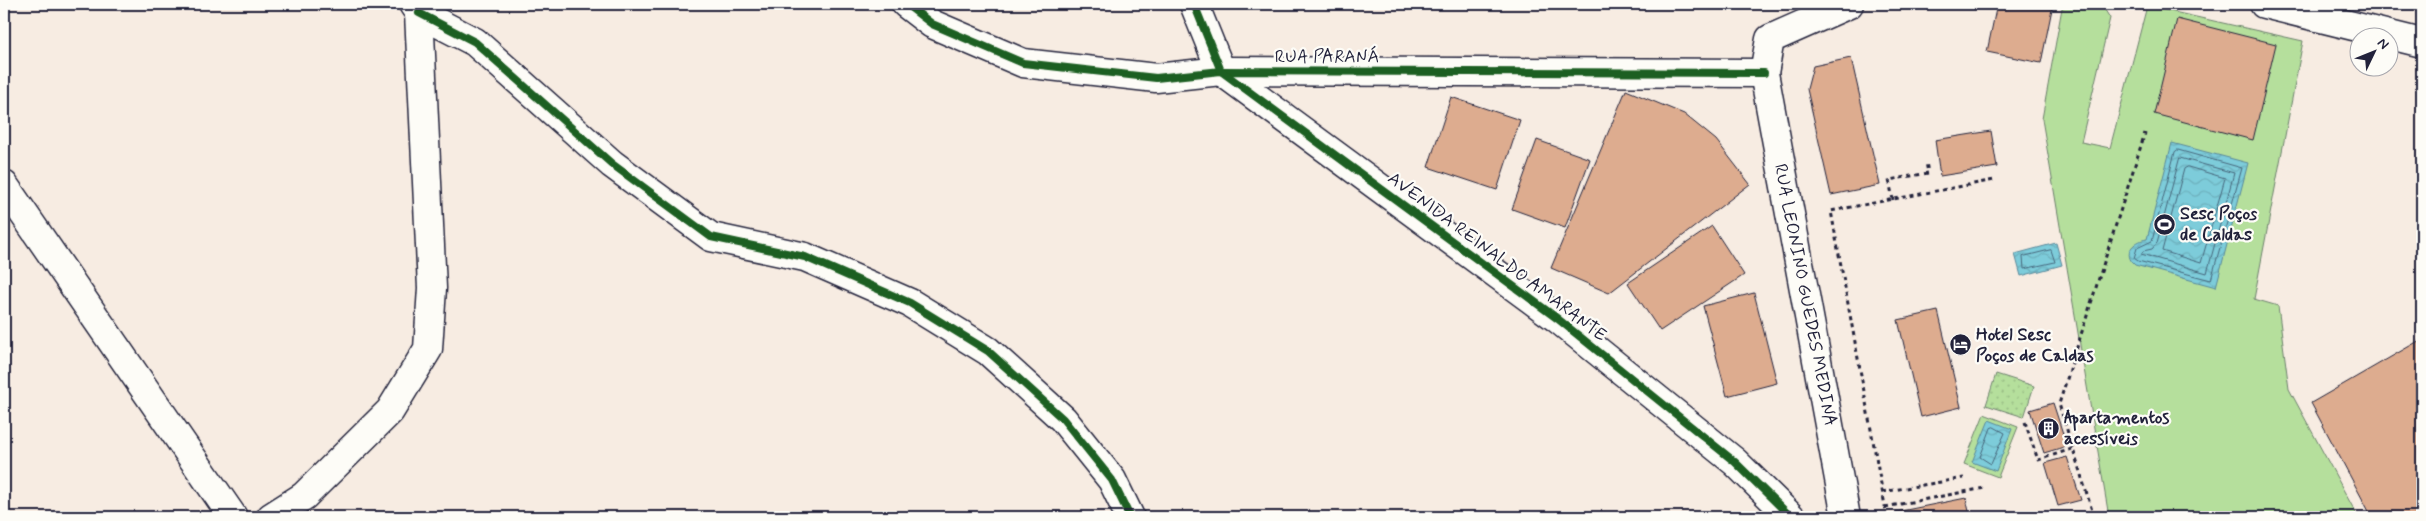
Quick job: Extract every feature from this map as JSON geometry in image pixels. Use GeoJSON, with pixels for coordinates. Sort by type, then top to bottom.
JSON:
{"type":"FeatureCollection","features":[{"type":"Feature","properties":{"kind":"street","name":"RUA PARANÁ"},"geometry":{"type":"LineString","coordinates":[[906,4],[932,24],[1023,63],[1156,78],[1221,71],[1764,73]]}},
{"type":"Feature","properties":{"kind":"street"},"geometry":{"type":"LineString","coordinates":[[1194,4],[1221,71]]}},
{"type":"Feature","properties":{"kind":"street"},"geometry":{"type":"LineString","coordinates":[[1764,73],[1770,39],[1849,4]]}},
{"type":"Feature","properties":{"kind":"street"},"geometry":{"type":"LineString","coordinates":[[2264,4],[2422,43]]}},
{"type":"Feature","properties":{"kind":"street"},"geometry":{"type":"LineString","coordinates":[[271,517],[304,496],[390,411],[428,349],[432,288],[416,8]]}},
{"type":"Feature","properties":{"kind":"street"},"geometry":{"type":"LineString","coordinates":[[416,8],[475,42],[612,164],[711,237],[805,258],[910,303],[988,351],[1063,419],[1112,480],[1130,517]]}},
{"type":"Feature","properties":{"kind":"street","name":"AVENIDA REINALDO AMARANTE"},"geometry":{"type":"LineString","coordinates":[[1221,71],[1558,319],[1734,462],[1791,517]]}},
{"type":"Feature","properties":{"kind":"street","name":"RUA LEONINO GUEDES MEDINA"},"geometry":{"type":"LineString","coordinates":[[1764,73],[1846,517]]}},
{"type":"Feature","properties":{"kind":"street"},"geometry":{"type":"LineString","coordinates":[[4,185],[233,517]]}},
{"type":"Feature","properties":{"kind":"path"},"geometry":{"type":"LineString","coordinates":[[2094,517],[2059,404],[2145,133]]}},
{"type":"Feature","properties":{"kind":"path"},"geometry":{"type":"LineString","coordinates":[[1893,200],[1889,180],[1928,173],[1926,162]]}},
{"type":"Feature","properties":{"kind":"path"},"geometry":{"type":"LineString","coordinates":[[1887,517],[1831,211],[1994,180]]}},
{"type":"Feature","properties":{"kind":"path"},"geometry":{"type":"LineString","coordinates":[[2025,422],[2038,460],[2072,449]]}},
{"type":"Feature","properties":{"kind":"path"},"geometry":{"type":"LineString","coordinates":[[1882,492],[1964,478]]}},
{"type":"Feature","properties":{"kind":"path"},"geometry":{"type":"LineString","coordinates":[[1885,507],[1985,488]]}},
{"type":"Feature","properties":{"kind":"green space","name":"Sesc Poços de Caldas"},"geometry":{"type":"Polygon","coordinates":[[[2070,4],[2101,4],[2110,18],[2081,142],[2110,148],[2147,6],[2303,41],[2254,299],[2278,306],[2289,389],[2358,517],[2109,517],[2042,119],[2062,8],[2070,4]]]}},
{"type":"Feature","properties":{"kind":"green space"},"geometry":{"type":"Polygon","coordinates":[[[1996,374],[2034,386],[2024,417],[1986,405],[1996,374]]]}},
{"type":"Feature","properties":{"kind":"green space"},"geometry":{"type":"Polygon","coordinates":[[[1984,414],[2018,427],[1998,477],[1964,464],[1984,414]]]}},
{"type":"Feature","properties":{"kind":"water"},"geometry":{"type":"Polygon","coordinates":[[[2172,143],[2248,163],[2216,287],[2135,265],[2129,257],[2129,252],[2137,242],[2147,239],[2172,143]]]}},
{"type":"Feature","properties":{"kind":"water"},"geometry":{"type":"Polygon","coordinates":[[[2056,243],[2062,265],[2021,276],[2015,254],[2056,243]]]}},
{"type":"Feature","properties":{"kind":"water"},"geometry":{"type":"Polygon","coordinates":[[[1989,420],[2012,429],[1996,471],[1972,462],[1989,420]]]}},
{"type":"Feature","properties":{"kind":"building"},"geometry":{"type":"Polygon","coordinates":[[[1997,4],[2053,4],[2041,63],[1987,52],[1997,4]]]}},
{"type":"Feature","properties":{"kind":"building"},"geometry":{"type":"Polygon","coordinates":[[[2177,19],[2276,44],[2253,140],[2154,114],[2177,19]]]}},
{"type":"Feature","properties":{"kind":"building"},"geometry":{"type":"Polygon","coordinates":[[[1851,58],[1880,185],[1831,195],[1807,89],[1813,66],[1851,58]]]}},
{"type":"Feature","properties":{"kind":"building"},"geometry":{"type":"Polygon","coordinates":[[[1626,90],[1684,114],[1716,140],[1750,184],[1609,293],[1551,268],[1626,90]]]}},
{"type":"Feature","properties":{"kind":"building"},"geometry":{"type":"Polygon","coordinates":[[[1451,97],[1520,120],[1497,190],[1428,167],[1451,97]]]}},
{"type":"Feature","properties":{"kind":"building"},"geometry":{"type":"Polygon","coordinates":[[[1991,131],[1997,167],[1940,176],[1935,140],[1991,131]]]}},
{"type":"Feature","properties":{"kind":"building"},"geometry":{"type":"Polygon","coordinates":[[[1537,140],[1590,159],[1565,228],[1512,209],[1537,140]]]}},
{"type":"Feature","properties":{"kind":"building"},"geometry":{"type":"Polygon","coordinates":[[[1712,226],[1744,275],[1660,331],[1628,283],[1712,226]]]}},
{"type":"Feature","properties":{"kind":"building"},"geometry":{"type":"Polygon","coordinates":[[[1754,293],[1777,383],[1727,396],[1703,306],[1754,293]]]}},
{"type":"Feature","properties":{"kind":"building"},"geometry":{"type":"Polygon","coordinates":[[[1938,311],[1961,407],[1921,417],[1898,320],[1938,311]]]}},
{"type":"Feature","properties":{"kind":"building"},"geometry":{"type":"Polygon","coordinates":[[[2422,339],[2422,517],[2372,517],[2311,403],[2422,339]]]}},
{"type":"Feature","properties":{"kind":"building","name":"Apartamentos acessíveis"},"geometry":{"type":"Polygon","coordinates":[[[2053,403],[2067,446],[2044,453],[2030,410],[2053,403]]]}},
{"type":"Feature","properties":{"kind":"building","name":"Apartamentos acessíveis"},"geometry":{"type":"Polygon","coordinates":[[[2067,457],[2081,500],[2058,506],[2045,463],[2067,457]]]}},
{"type":"Feature","properties":{"kind":"building"},"geometry":{"type":"Polygon","coordinates":[[[1966,498],[1970,516],[1897,517],[1896,512],[1966,498]]]}},
{"type":"Feature","properties":{"kind":"cycle path"},"geometry":{"type":"LineString","coordinates":[[906,4],[932,24],[1023,63],[1156,78],[1221,71],[1764,73]]}},
{"type":"Feature","properties":{"kind":"cycle path"},"geometry":{"type":"LineString","coordinates":[[1194,4],[1221,71],[1558,319],[1735,462],[1791,517]]}},
{"type":"Feature","properties":{"kind":"cycle path"},"geometry":{"type":"LineString","coordinates":[[419,13],[475,42],[612,164],[711,237],[805,257],[910,303],[988,351],[1063,419],[1112,480],[1130,517]]}},
{"type":"Feature","properties":{"kind":"place","name":"Sesc Poços de Caldas"},"geometry":{"type":"Point","coordinates":[2164,224]}},
{"type":"Feature","properties":{"kind":"place","name":"Hotel Sesc Poços de Caldas"},"geometry":{"type":"Point","coordinates":[1960,345]}},
{"type":"Feature","properties":{"kind":"place","name":"Apartamentos acessíveis"},"geometry":{"type":"Point","coordinates":[2048,428]}}]}
